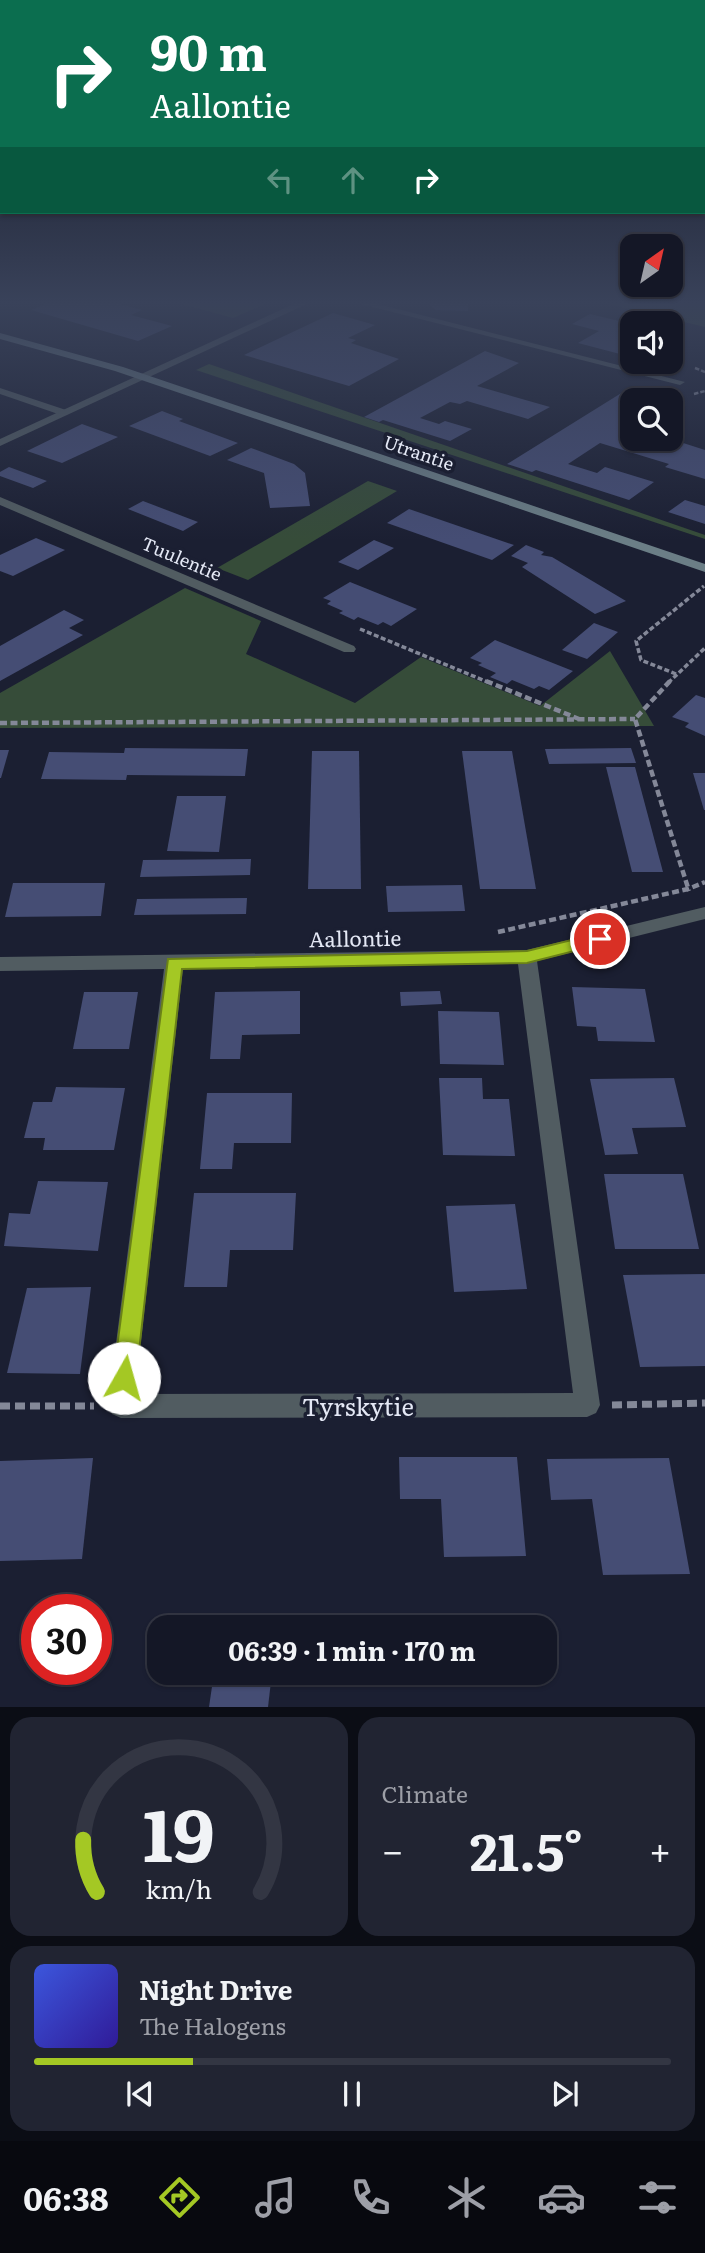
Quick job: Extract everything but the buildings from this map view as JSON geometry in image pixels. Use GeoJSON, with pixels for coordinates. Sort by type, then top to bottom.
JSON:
{"type":"FeatureCollection","features":[{"type":"Feature","properties":{"kind":"main road","name":"Utrantie"},"geometry":{"type":"LineString","coordinates":[[156,382],[705,568]]}},
{"type":"Feature","properties":{"kind":"street"},"geometry":{"type":"LineString","coordinates":[[0,443],[132,382]]}},
{"type":"Feature","properties":{"kind":"street","name":"Tuulentie"},"geometry":{"type":"LineString","coordinates":[[0,501],[349,649]]}},
{"type":"Feature","properties":{"kind":"street","name":"Aallontie"},"geometry":{"type":"LineString","coordinates":[[0,964],[527,957],[701,914]]}},
{"type":"Feature","properties":{"kind":"street"},"geometry":{"type":"LineString","coordinates":[[527,957],[587,1405]]}},
{"type":"Feature","properties":{"kind":"street"},"geometry":{"type":"LineString","coordinates":[[121,1406],[174,963]]}},
{"type":"Feature","properties":{"kind":"street","name":"Tyrskytie"},"geometry":{"type":"LineString","coordinates":[[121,1406],[587,1405]]}},
{"type":"Feature","properties":{"kind":"lane"},"geometry":{"type":"LineString","coordinates":[[0,391],[65,412]]}},
{"type":"Feature","properties":{"kind":"path"},"geometry":{"type":"LineString","coordinates":[[676,674],[641,660],[636,641],[705,586]]}},
{"type":"Feature","properties":{"kind":"path"},"geometry":{"type":"LineString","coordinates":[[0,723],[635,719],[676,674],[705,648]]}},
{"type":"Feature","properties":{"kind":"path"},"geometry":{"type":"LineString","coordinates":[[635,719],[688,889],[701,914]]}},
{"type":"Feature","properties":{"kind":"path"},"geometry":{"type":"LineString","coordinates":[[490,934],[688,889],[705,882]]}},
{"type":"Feature","properties":{"kind":"path"},"geometry":{"type":"LineString","coordinates":[[587,1405],[705,1403]]}},
{"type":"Feature","properties":{"kind":"path"},"geometry":{"type":"LineString","coordinates":[[0,1406],[121,1406]]}},
{"type":"Feature","properties":{"kind":"green space"},"geometry":{"type":"Polygon","coordinates":[[[231,382],[260,382],[705,535],[705,539],[231,382]]]}},
{"type":"Feature","properties":{"kind":"green space"},"geometry":{"type":"Polygon","coordinates":[[[368,481],[397,491],[248,580],[217,568],[368,481]]]}},
{"type":"Feature","properties":{"kind":"green space"},"geometry":{"type":"Polygon","coordinates":[[[185,588],[261,621],[246,654],[355,703],[421,657],[540,706],[610,651],[654,726],[0,728],[0,693],[185,588]]]}},
{"type":"Feature","properties":{"kind":"route"},"geometry":{"type":"LineString","coordinates":[[124,1378],[174,963],[527,957],[600,939]]}}]}
